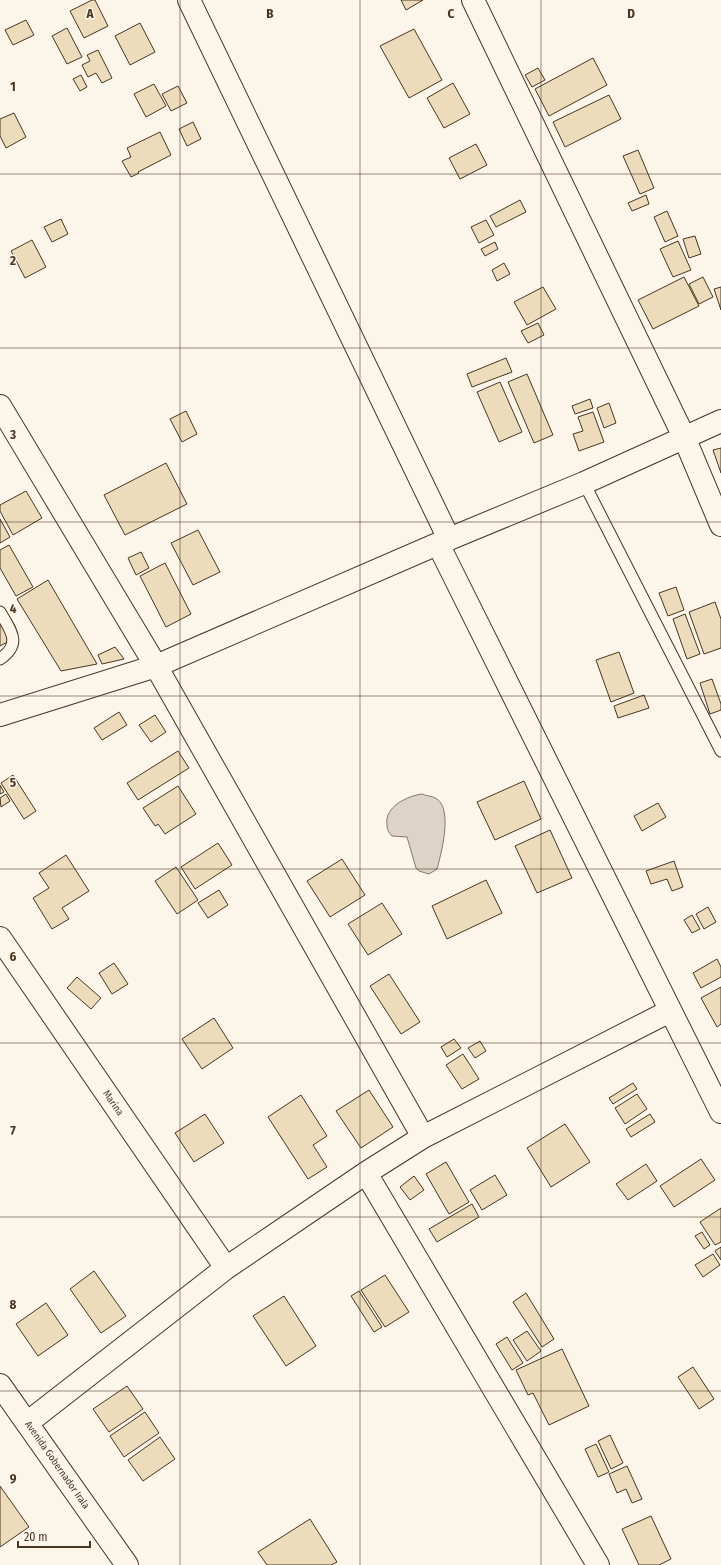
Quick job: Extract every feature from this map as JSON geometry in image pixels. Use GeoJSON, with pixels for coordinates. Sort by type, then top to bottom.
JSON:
{"type":"FeatureCollection","features":[{"type":"Feature","properties":{"kind":"street"},"geometry":{"type":"LineString","coordinates":[[189,0],[443,541],[670,1011],[721,1112]]}},
{"type":"Feature","properties":{"kind":"street"},"geometry":{"type":"LineString","coordinates":[[473,0],[684,437],[721,525]]}},
{"type":"Feature","properties":{"kind":"street"},"geometry":{"type":"LineString","coordinates":[[0,406],[156,666],[423,1137]]}},
{"type":"Feature","properties":{"kind":"street"},"geometry":{"type":"LineString","coordinates":[[0,714],[156,666],[443,541],[584,482],[721,421]]}},
{"type":"Feature","properties":{"kind":"street","name":"Marina"},"geometry":{"type":"LineString","coordinates":[[0,938],[226,1268]]}},
{"type":"Feature","properties":{"kind":"street"},"geometry":{"type":"LineString","coordinates":[[27,1423],[226,1268],[366,1173],[423,1137],[670,1011]]}},
{"type":"Feature","properties":{"kind":"street"},"geometry":{"type":"LineString","coordinates":[[366,1173],[598,1565]]}},
{"type":"Feature","properties":{"kind":"street","name":"Avenida Gobernador Irala"},"geometry":{"type":"LineString","coordinates":[[0,1385],[127,1565]]}},
{"type":"Feature","properties":{"kind":"lane"},"geometry":{"type":"LineString","coordinates":[[584,482],[721,751]]}},
{"type":"Feature","properties":{"kind":"lane"},"geometry":{"type":"LineString","coordinates":[[0,612],[12,634],[14,641],[12,647],[0,659]]}},
{"type":"Feature","properties":{"kind":"shaded area"},"geometry":{"type":"Polygon","coordinates":[[[422,794],[434,797],[442,805],[445,822],[443,843],[437,869],[429,874],[419,871],[416,868],[407,837],[392,836],[387,827],[387,819],[393,808],[410,797],[422,794]]]}},
{"type":"Feature","properties":{"kind":"building"},"geometry":{"type":"Polygon","coordinates":[[[92,0],[95,0],[108,26],[84,38],[70,11],[92,0]]]}},
{"type":"Feature","properties":{"kind":"building"},"geometry":{"type":"Polygon","coordinates":[[[401,0],[423,0],[406,10],[401,0]]]}},
{"type":"Feature","properties":{"kind":"building"},"geometry":{"type":"Polygon","coordinates":[[[26,20],[34,35],[13,45],[5,30],[26,20]]]}},
{"type":"Feature","properties":{"kind":"building"},"geometry":{"type":"Polygon","coordinates":[[[140,23],[155,52],[130,65],[115,36],[140,23]]]}},
{"type":"Feature","properties":{"kind":"building"},"geometry":{"type":"Polygon","coordinates":[[[67,28],[82,57],[67,64],[52,36],[67,28]]]}},
{"type":"Feature","properties":{"kind":"building"},"geometry":{"type":"Polygon","coordinates":[[[414,29],[442,80],[409,98],[380,46],[414,29]]]}},
{"type":"Feature","properties":{"kind":"building"},"geometry":{"type":"Polygon","coordinates":[[[98,50],[112,78],[102,83],[96,73],[88,77],[82,65],[90,61],[87,55],[98,50]]]}},
{"type":"Feature","properties":{"kind":"building"},"geometry":{"type":"Polygon","coordinates":[[[593,58],[607,85],[549,116],[535,89],[593,58]]]}},
{"type":"Feature","properties":{"kind":"building"},"geometry":{"type":"Polygon","coordinates":[[[538,68],[545,80],[532,87],[525,75],[538,68]]]}},
{"type":"Feature","properties":{"kind":"building"},"geometry":{"type":"Polygon","coordinates":[[[81,75],[87,87],[80,91],[73,79],[81,75]]]}},
{"type":"Feature","properties":{"kind":"building"},"geometry":{"type":"Polygon","coordinates":[[[453,83],[470,114],[444,128],[427,98],[453,83]]]}},
{"type":"Feature","properties":{"kind":"building"},"geometry":{"type":"Polygon","coordinates":[[[154,84],[166,106],[146,117],[134,94],[154,84]]]}},
{"type":"Feature","properties":{"kind":"building"},"geometry":{"type":"Polygon","coordinates":[[[178,86],[187,103],[171,111],[162,94],[178,86]]]}},
{"type":"Feature","properties":{"kind":"building"},"geometry":{"type":"Polygon","coordinates":[[[609,95],[621,119],[565,147],[553,122],[609,95]]]}},
{"type":"Feature","properties":{"kind":"building"},"geometry":{"type":"Polygon","coordinates":[[[14,113],[26,137],[6,148],[0,136],[0,119],[14,113]]]}},
{"type":"Feature","properties":{"kind":"building"},"geometry":{"type":"Polygon","coordinates":[[[193,122],[201,139],[187,146],[179,129],[193,122]]]}},
{"type":"Feature","properties":{"kind":"building"},"geometry":{"type":"Polygon","coordinates":[[[160,132],[171,155],[131,177],[122,161],[131,157],[127,148],[160,132]]]}},
{"type":"Feature","properties":{"kind":"building"},"geometry":{"type":"Polygon","coordinates":[[[476,144],[487,165],[460,179],[449,158],[476,144]]]}},
{"type":"Feature","properties":{"kind":"building"},"geometry":{"type":"Polygon","coordinates":[[[638,150],[654,188],[640,194],[623,156],[638,150]]]}},
{"type":"Feature","properties":{"kind":"building"},"geometry":{"type":"Polygon","coordinates":[[[646,195],[649,204],[632,211],[628,203],[646,195]]]}},
{"type":"Feature","properties":{"kind":"building"},"geometry":{"type":"Polygon","coordinates":[[[520,200],[526,212],[496,227],[490,216],[520,200]]]}},
{"type":"Feature","properties":{"kind":"building"},"geometry":{"type":"Polygon","coordinates":[[[667,211],[678,236],[665,242],[654,217],[667,211]]]}},
{"type":"Feature","properties":{"kind":"building"},"geometry":{"type":"Polygon","coordinates":[[[61,219],[68,234],[52,242],[44,227],[61,219]]]}},
{"type":"Feature","properties":{"kind":"building"},"geometry":{"type":"Polygon","coordinates":[[[486,220],[494,235],[479,243],[471,227],[486,220]]]}},
{"type":"Feature","properties":{"kind":"building"},"geometry":{"type":"Polygon","coordinates":[[[695,236],[701,254],[689,258],[683,239],[695,236]]]}},
{"type":"Feature","properties":{"kind":"building"},"geometry":{"type":"Polygon","coordinates":[[[32,240],[46,267],[25,278],[11,251],[32,240]]]}},
{"type":"Feature","properties":{"kind":"building"},"geometry":{"type":"Polygon","coordinates":[[[678,241],[691,270],[673,277],[660,249],[678,241]]]}},
{"type":"Feature","properties":{"kind":"building"},"geometry":{"type":"Polygon","coordinates":[[[495,242],[498,249],[485,256],[481,249],[495,242]]]}},
{"type":"Feature","properties":{"kind":"building"},"geometry":{"type":"Polygon","coordinates":[[[504,263],[510,274],[497,281],[492,270],[504,263]]]}},
{"type":"Feature","properties":{"kind":"building"},"geometry":{"type":"Polygon","coordinates":[[[684,277],[699,306],[653,329],[638,300],[684,277]]]}},
{"type":"Feature","properties":{"kind":"building"},"geometry":{"type":"Polygon","coordinates":[[[703,277],[713,297],[699,304],[689,284],[703,277]]]}},
{"type":"Feature","properties":{"kind":"building"},"geometry":{"type":"Polygon","coordinates":[[[543,287],[556,309],[527,325],[514,302],[543,287]]]}},
{"type":"Feature","properties":{"kind":"building"},"geometry":{"type":"Polygon","coordinates":[[[721,287],[721,310],[714,289],[721,287]]]}},
{"type":"Feature","properties":{"kind":"building"},"geometry":{"type":"Polygon","coordinates":[[[538,323],[544,335],[528,343],[521,331],[538,323]]]}},
{"type":"Feature","properties":{"kind":"building"},"geometry":{"type":"Polygon","coordinates":[[[506,358],[512,372],[472,387],[467,374],[506,358]]]}},
{"type":"Feature","properties":{"kind":"building"},"geometry":{"type":"Polygon","coordinates":[[[527,374],[553,435],[534,443],[508,382],[527,374]]]}},
{"type":"Feature","properties":{"kind":"building"},"geometry":{"type":"Polygon","coordinates":[[[500,382],[522,432],[499,442],[477,392],[500,382]]]}},
{"type":"Feature","properties":{"kind":"building"},"geometry":{"type":"Polygon","coordinates":[[[590,399],[593,408],[575,414],[572,406],[590,399]]]}},
{"type":"Feature","properties":{"kind":"building"},"geometry":{"type":"Polygon","coordinates":[[[609,403],[616,423],[604,428],[597,408],[609,403]]]}},
{"type":"Feature","properties":{"kind":"building"},"geometry":{"type":"Polygon","coordinates":[[[186,411],[197,434],[182,442],[170,419],[186,411]]]}},
{"type":"Feature","properties":{"kind":"building"},"geometry":{"type":"Polygon","coordinates":[[[593,412],[604,442],[579,451],[573,434],[583,431],[578,417],[593,412]]]}},
{"type":"Feature","properties":{"kind":"building"},"geometry":{"type":"Polygon","coordinates":[[[721,448],[721,473],[713,450],[721,448]]]}},
{"type":"Feature","properties":{"kind":"building"},"geometry":{"type":"Polygon","coordinates":[[[166,463],[187,504],[125,535],[104,495],[166,463]]]}},
{"type":"Feature","properties":{"kind":"building"},"geometry":{"type":"Polygon","coordinates":[[[26,491],[42,518],[13,535],[0,511],[0,505],[26,491]]]}},
{"type":"Feature","properties":{"kind":"building"},"geometry":{"type":"Polygon","coordinates":[[[0,519],[10,537],[0,543],[0,519]]]}},
{"type":"Feature","properties":{"kind":"building"},"geometry":{"type":"Polygon","coordinates":[[[198,530],[220,572],[193,585],[171,543],[198,530]]]}},
{"type":"Feature","properties":{"kind":"building"},"geometry":{"type":"Polygon","coordinates":[[[9,545],[33,587],[16,596],[0,568],[0,550],[9,545]]]}},
{"type":"Feature","properties":{"kind":"building"},"geometry":{"type":"Polygon","coordinates":[[[141,552],[149,568],[136,575],[128,558],[141,552]]]}},
{"type":"Feature","properties":{"kind":"building"},"geometry":{"type":"Polygon","coordinates":[[[165,563],[191,614],[166,627],[140,576],[165,563]]]}},
{"type":"Feature","properties":{"kind":"building"},"geometry":{"type":"Polygon","coordinates":[[[48,580],[97,664],[61,671],[17,599],[48,580]]]}},
{"type":"Feature","properties":{"kind":"building"},"geometry":{"type":"Polygon","coordinates":[[[676,587],[684,610],[668,616],[659,593],[676,587]]]}},
{"type":"Feature","properties":{"kind":"building"},"geometry":{"type":"Polygon","coordinates":[[[715,602],[721,619],[721,648],[704,654],[689,612],[715,602]]]}},
{"type":"Feature","properties":{"kind":"building"},"geometry":{"type":"Polygon","coordinates":[[[685,614],[700,654],[687,659],[673,619],[685,614]]]}},
{"type":"Feature","properties":{"kind":"building"},"geometry":{"type":"Polygon","coordinates":[[[0,622],[11,640],[0,646],[0,622]]]}},
{"type":"Feature","properties":{"kind":"building"},"geometry":{"type":"Polygon","coordinates":[[[115,647],[124,659],[102,664],[98,655],[115,647]]]}},
{"type":"Feature","properties":{"kind":"building"},"geometry":{"type":"Polygon","coordinates":[[[619,652],[634,693],[611,702],[596,660],[619,652]]]}},
{"type":"Feature","properties":{"kind":"building"},"geometry":{"type":"Polygon","coordinates":[[[712,679],[721,704],[721,710],[710,714],[700,683],[712,679]]]}},
{"type":"Feature","properties":{"kind":"building"},"geometry":{"type":"Polygon","coordinates":[[[644,695],[649,708],[618,718],[614,706],[644,695]]]}},
{"type":"Feature","properties":{"kind":"building"},"geometry":{"type":"Polygon","coordinates":[[[119,712],[127,725],[102,740],[94,728],[119,712]]]}},
{"type":"Feature","properties":{"kind":"building"},"geometry":{"type":"Polygon","coordinates":[[[155,715],[166,732],[151,742],[139,725],[155,715]]]}},
{"type":"Feature","properties":{"kind":"building"},"geometry":{"type":"Polygon","coordinates":[[[178,751],[189,768],[138,800],[127,783],[178,751]]]}},
{"type":"Feature","properties":{"kind":"building"},"geometry":{"type":"Polygon","coordinates":[[[13,775],[36,811],[24,819],[1,783],[13,775]]]}},
{"type":"Feature","properties":{"kind":"building"},"geometry":{"type":"Polygon","coordinates":[[[524,781],[541,819],[495,840],[477,802],[524,781]]]}},
{"type":"Feature","properties":{"kind":"building"},"geometry":{"type":"Polygon","coordinates":[[[0,785],[4,792],[0,794],[0,785]]]}},
{"type":"Feature","properties":{"kind":"building"},"geometry":{"type":"Polygon","coordinates":[[[178,786],[196,814],[165,834],[158,824],[155,826],[143,808],[178,786]]]}},
{"type":"Feature","properties":{"kind":"building"},"geometry":{"type":"Polygon","coordinates":[[[6,794],[10,801],[1,807],[0,798],[6,794]]]}},
{"type":"Feature","properties":{"kind":"building"},"geometry":{"type":"Polygon","coordinates":[[[658,803],[666,817],[642,831],[634,816],[658,803]]]}},
{"type":"Feature","properties":{"kind":"building"},"geometry":{"type":"Polygon","coordinates":[[[550,830],[572,878],[537,893],[515,846],[550,830]]]}},
{"type":"Feature","properties":{"kind":"building"},"geometry":{"type":"Polygon","coordinates":[[[218,843],[232,865],[195,889],[181,867],[218,843]]]}},
{"type":"Feature","properties":{"kind":"building"},"geometry":{"type":"Polygon","coordinates":[[[66,855],[89,891],[62,908],[69,919],[52,929],[33,898],[49,888],[39,873],[66,855]]]}},
{"type":"Feature","properties":{"kind":"building"},"geometry":{"type":"Polygon","coordinates":[[[342,859],[365,895],[330,917],[307,881],[342,859]]]}},
{"type":"Feature","properties":{"kind":"building"},"geometry":{"type":"Polygon","coordinates":[[[674,861],[683,887],[672,891],[667,879],[651,884],[646,871],[674,861]]]}},
{"type":"Feature","properties":{"kind":"building"},"geometry":{"type":"Polygon","coordinates":[[[176,867],[198,900],[177,914],[155,881],[176,867]]]}},
{"type":"Feature","properties":{"kind":"building"},"geometry":{"type":"Polygon","coordinates":[[[486,880],[502,913],[447,939],[432,906],[486,880]]]}},
{"type":"Feature","properties":{"kind":"building"},"geometry":{"type":"Polygon","coordinates":[[[219,890],[228,905],[208,918],[198,903],[219,890]]]}},
{"type":"Feature","properties":{"kind":"building"},"geometry":{"type":"Polygon","coordinates":[[[382,903],[402,934],[368,955],[348,924],[382,903]]]}},
{"type":"Feature","properties":{"kind":"building"},"geometry":{"type":"Polygon","coordinates":[[[708,907],[716,922],[704,929],[696,914],[708,907]]]}},
{"type":"Feature","properties":{"kind":"building"},"geometry":{"type":"Polygon","coordinates":[[[692,915],[700,929],[692,933],[684,920],[692,915]]]}},
{"type":"Feature","properties":{"kind":"building"},"geometry":{"type":"Polygon","coordinates":[[[717,959],[721,967],[721,977],[701,988],[693,973],[717,959]]]}},
{"type":"Feature","properties":{"kind":"building"},"geometry":{"type":"Polygon","coordinates":[[[114,963],[128,984],[112,994],[99,973],[114,963]]]}},
{"type":"Feature","properties":{"kind":"building"},"geometry":{"type":"Polygon","coordinates":[[[389,974],[420,1022],[401,1034],[370,986],[389,974]]]}},
{"type":"Feature","properties":{"kind":"building"},"geometry":{"type":"Polygon","coordinates":[[[77,977],[101,998],[91,1009],[67,988],[77,977]]]}},
{"type":"Feature","properties":{"kind":"building"},"geometry":{"type":"Polygon","coordinates":[[[721,987],[721,1024],[717,1027],[701,998],[721,987]]]}},
{"type":"Feature","properties":{"kind":"building"},"geometry":{"type":"Polygon","coordinates":[[[214,1018],[233,1048],[202,1069],[182,1039],[214,1018]]]}},
{"type":"Feature","properties":{"kind":"building"},"geometry":{"type":"Polygon","coordinates":[[[454,1039],[461,1048],[447,1057],[441,1047],[454,1039]]]}},
{"type":"Feature","properties":{"kind":"building"},"geometry":{"type":"Polygon","coordinates":[[[480,1041],[486,1051],[475,1058],[468,1048],[480,1041]]]}},
{"type":"Feature","properties":{"kind":"building"},"geometry":{"type":"Polygon","coordinates":[[[463,1054],[479,1079],[462,1089],[446,1065],[463,1054]]]}},
{"type":"Feature","properties":{"kind":"building"},"geometry":{"type":"Polygon","coordinates":[[[633,1083],[637,1089],[613,1104],[609,1098],[633,1083]]]}},
{"type":"Feature","properties":{"kind":"building"},"geometry":{"type":"Polygon","coordinates":[[[369,1090],[393,1127],[361,1148],[336,1111],[369,1090]]]}},
{"type":"Feature","properties":{"kind":"building"},"geometry":{"type":"Polygon","coordinates":[[[637,1094],[647,1109],[625,1124],[615,1108],[637,1094]]]}},
{"type":"Feature","properties":{"kind":"building"},"geometry":{"type":"Polygon","coordinates":[[[301,1095],[327,1136],[313,1145],[327,1167],[308,1179],[268,1117],[301,1095]]]}},
{"type":"Feature","properties":{"kind":"building"},"geometry":{"type":"Polygon","coordinates":[[[205,1114],[224,1143],[194,1162],[175,1133],[205,1114]]]}},
{"type":"Feature","properties":{"kind":"building"},"geometry":{"type":"Polygon","coordinates":[[[650,1114],[655,1122],[631,1137],[626,1129],[650,1114]]]}},
{"type":"Feature","properties":{"kind":"building"},"geometry":{"type":"Polygon","coordinates":[[[565,1124],[590,1162],[551,1187],[527,1148],[565,1124]]]}},
{"type":"Feature","properties":{"kind":"building"},"geometry":{"type":"Polygon","coordinates":[[[701,1159],[715,1180],[674,1207],[660,1186],[701,1159]]]}},
{"type":"Feature","properties":{"kind":"building"},"geometry":{"type":"Polygon","coordinates":[[[446,1162],[469,1202],[449,1214],[426,1174],[446,1162]]]}},
{"type":"Feature","properties":{"kind":"building"},"geometry":{"type":"Polygon","coordinates":[[[646,1164],[657,1181],[628,1200],[616,1184],[646,1164]]]}},
{"type":"Feature","properties":{"kind":"building"},"geometry":{"type":"Polygon","coordinates":[[[495,1175],[507,1195],[482,1210],[470,1190],[495,1175]]]}},
{"type":"Feature","properties":{"kind":"building"},"geometry":{"type":"Polygon","coordinates":[[[414,1176],[424,1190],[410,1200],[400,1187],[414,1176]]]}},
{"type":"Feature","properties":{"kind":"building"},"geometry":{"type":"Polygon","coordinates":[[[472,1204],[479,1217],[437,1242],[429,1229],[472,1204]]]}},
{"type":"Feature","properties":{"kind":"building"},"geometry":{"type":"Polygon","coordinates":[[[721,1208],[721,1242],[715,1245],[700,1222],[721,1208]]]}},
{"type":"Feature","properties":{"kind":"building"},"geometry":{"type":"Polygon","coordinates":[[[702,1232],[710,1245],[704,1249],[695,1236],[702,1232]]]}},
{"type":"Feature","properties":{"kind":"building"},"geometry":{"type":"Polygon","coordinates":[[[721,1247],[721,1260],[715,1251],[721,1247]]]}},
{"type":"Feature","properties":{"kind":"building"},"geometry":{"type":"Polygon","coordinates":[[[713,1254],[720,1265],[703,1277],[695,1265],[713,1254]]]}},
{"type":"Feature","properties":{"kind":"building"},"geometry":{"type":"Polygon","coordinates":[[[94,1271],[126,1316],[101,1333],[70,1289],[94,1271]]]}},
{"type":"Feature","properties":{"kind":"building"},"geometry":{"type":"Polygon","coordinates":[[[385,1275],[409,1312],[385,1327],[361,1290],[385,1275]]]}},
{"type":"Feature","properties":{"kind":"building"},"geometry":{"type":"Polygon","coordinates":[[[359,1291],[382,1327],[374,1332],[351,1296],[359,1291]]]}},
{"type":"Feature","properties":{"kind":"building"},"geometry":{"type":"Polygon","coordinates":[[[526,1293],[554,1339],[542,1347],[513,1302],[526,1293]]]}},
{"type":"Feature","properties":{"kind":"building"},"geometry":{"type":"Polygon","coordinates":[[[284,1296],[316,1346],[286,1366],[253,1316],[284,1296]]]}},
{"type":"Feature","properties":{"kind":"building"},"geometry":{"type":"Polygon","coordinates":[[[46,1303],[68,1335],[38,1356],[16,1324],[46,1303]]]}},
{"type":"Feature","properties":{"kind":"building"},"geometry":{"type":"Polygon","coordinates":[[[527,1331],[541,1351],[527,1361],[513,1340],[527,1331]]]}},
{"type":"Feature","properties":{"kind":"building"},"geometry":{"type":"Polygon","coordinates":[[[507,1337],[523,1363],[512,1370],[496,1344],[507,1337]]]}},
{"type":"Feature","properties":{"kind":"building"},"geometry":{"type":"Polygon","coordinates":[[[562,1349],[589,1406],[549,1425],[533,1393],[528,1395],[516,1370],[562,1349]]]}},
{"type":"Feature","properties":{"kind":"building"},"geometry":{"type":"Polygon","coordinates":[[[693,1367],[714,1399],[699,1409],[678,1377],[693,1367]]]}},
{"type":"Feature","properties":{"kind":"building"},"geometry":{"type":"Polygon","coordinates":[[[127,1386],[143,1409],[109,1432],[93,1409],[127,1386]]]}},
{"type":"Feature","properties":{"kind":"building"},"geometry":{"type":"Polygon","coordinates":[[[145,1412],[159,1433],[124,1457],[110,1436],[145,1412]]]}},
{"type":"Feature","properties":{"kind":"building"},"geometry":{"type":"Polygon","coordinates":[[[610,1435],[623,1463],[611,1469],[598,1441],[610,1435]]]}},
{"type":"Feature","properties":{"kind":"building"},"geometry":{"type":"Polygon","coordinates":[[[160,1437],[175,1459],[143,1481],[128,1460],[160,1437]]]}},
{"type":"Feature","properties":{"kind":"building"},"geometry":{"type":"Polygon","coordinates":[[[596,1444],[609,1472],[598,1477],[585,1449],[596,1444]]]}},
{"type":"Feature","properties":{"kind":"building"},"geometry":{"type":"Polygon","coordinates":[[[627,1466],[642,1499],[632,1503],[626,1489],[617,1493],[609,1474],[627,1466]]]}},
{"type":"Feature","properties":{"kind":"building"},"geometry":{"type":"Polygon","coordinates":[[[0,1486],[29,1527],[0,1547],[0,1486]]]}},
{"type":"Feature","properties":{"kind":"building"},"geometry":{"type":"Polygon","coordinates":[[[651,1516],[671,1559],[659,1565],[639,1565],[622,1529],[651,1516]]]}},
{"type":"Feature","properties":{"kind":"building"},"geometry":{"type":"Polygon","coordinates":[[[310,1519],[337,1562],[331,1565],[267,1565],[258,1552],[310,1519]]]}}]}
